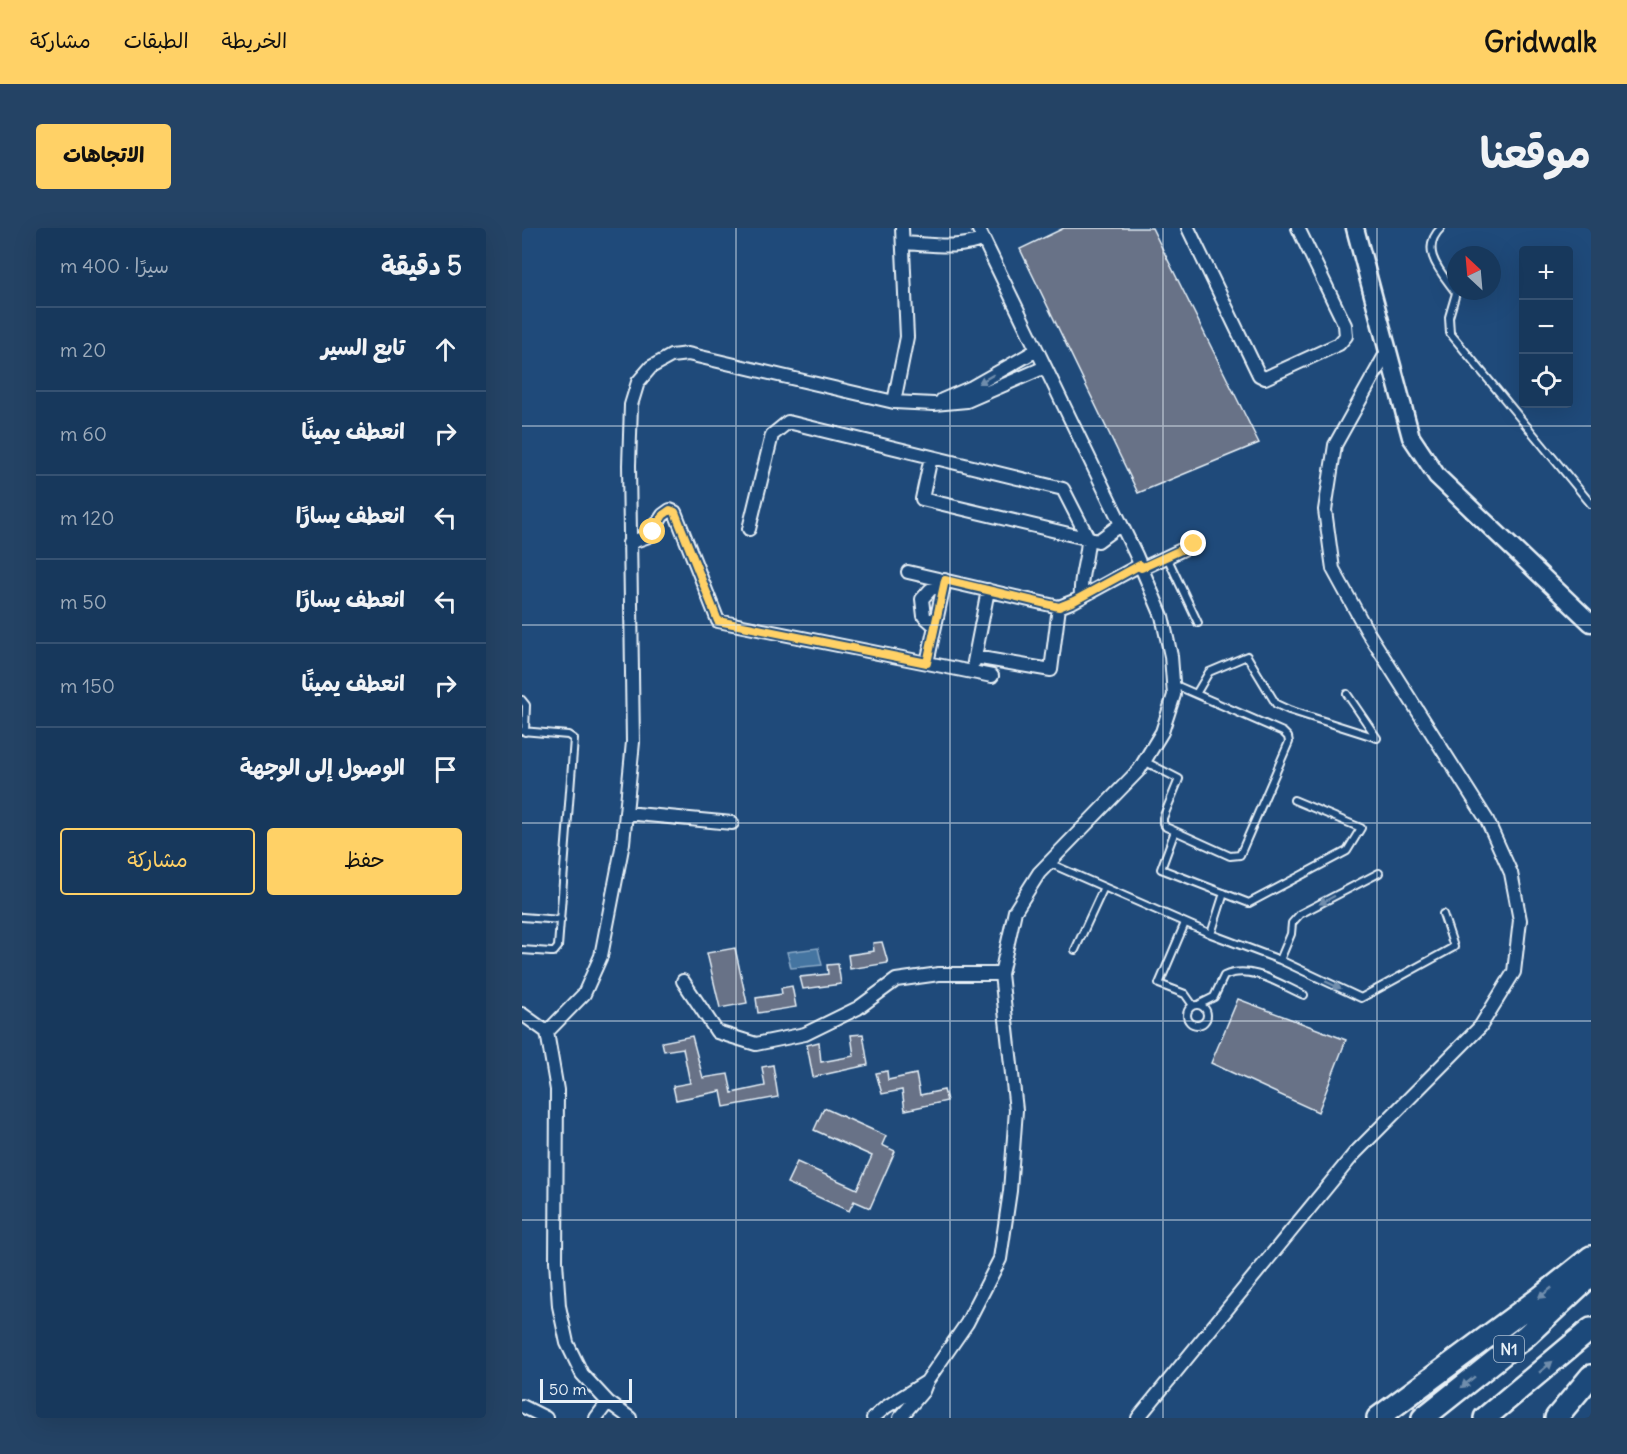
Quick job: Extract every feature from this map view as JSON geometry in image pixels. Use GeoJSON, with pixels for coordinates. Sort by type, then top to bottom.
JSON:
{"type":"FeatureCollection","features":[{"type":"Feature","properties":{"kind":"highway"},"geometry":{"type":"LineString","coordinates":[[1378,1418],[1591,1257]]}},
{"type":"Feature","properties":{"kind":"highway","name":"N1"},"geometry":{"type":"LineString","coordinates":[[1423,1418],[1527,1335],[1591,1275]]}},
{"type":"Feature","properties":{"kind":"highway","name":"N1"},"geometry":{"type":"LineString","coordinates":[[1485,1418],[1591,1329]]}},
{"type":"Feature","properties":{"kind":"highway"},"geometry":{"type":"LineString","coordinates":[[1556,1418],[1591,1376]]}},
{"type":"Feature","properties":{"kind":"street"},"geometry":{"type":"LineString","coordinates":[[894,402],[907,338],[902,228]]}},
{"type":"Feature","properties":{"kind":"street"},"geometry":{"type":"LineString","coordinates":[[1188,228],[1259,375],[1266,378],[1339,344],[1346,336],[1345,325],[1298,228]]}},
{"type":"Feature","properties":{"kind":"street"},"geometry":{"type":"LineString","coordinates":[[1355,228],[1411,437],[1437,476],[1591,623]]}},
{"type":"Feature","properties":{"kind":"street"},"geometry":{"type":"LineString","coordinates":[[900,1418],[923,1391],[927,1381],[968,1323],[1000,1259],[1010,1191],[1016,1110],[1001,974],[1015,911],[1039,873],[1139,770],[1162,732],[1174,695],[1171,656],[1162,616],[1121,524],[980,233],[972,244],[960,246],[903,243]]}},
{"type":"Feature","properties":{"kind":"street"},"geometry":{"type":"LineString","coordinates":[[934,404],[972,387],[1037,350]]}},
{"type":"Feature","properties":{"kind":"street"},"geometry":{"type":"LineString","coordinates":[[1138,1418],[1354,1154],[1480,1027],[1514,972],[1520,920],[1511,873],[1487,820],[1367,631],[1333,568],[1325,510],[1335,445],[1388,350]]}},
{"type":"Feature","properties":{"kind":"street"},"geometry":{"type":"LineString","coordinates":[[547,1032],[584,994],[601,956],[623,843],[633,742],[629,543],[631,405],[638,382],[651,366],[671,356],[688,354],[894,402],[934,404],[967,401],[1045,367]]}},
{"type":"Feature","properties":{"kind":"street"},"geometry":{"type":"LineString","coordinates":[[749,529],[772,435],[788,422],[1062,489],[1088,538],[1080,586],[1081,597]]}},
{"type":"Feature","properties":{"kind":"street"},"geometry":{"type":"LineString","coordinates":[[931,457],[922,499],[1098,541],[1121,524]]}},
{"type":"Feature","properties":{"kind":"street"},"geometry":{"type":"LineString","coordinates":[[629,543],[649,536],[663,515],[670,510],[675,512],[718,621],[992,676]]}},
{"type":"Feature","properties":{"kind":"street"},"geometry":{"type":"LineString","coordinates":[[908,572],[1059,607],[1194,544]]}},
{"type":"Feature","properties":{"kind":"street"},"geometry":{"type":"LineString","coordinates":[[927,663],[945,580]]}},
{"type":"Feature","properties":{"kind":"street"},"geometry":{"type":"LineString","coordinates":[[935,626],[924,616],[922,599],[930,590],[945,580]]}},
{"type":"Feature","properties":{"kind":"street"},"geometry":{"type":"LineString","coordinates":[[972,672],[988,590]]}},
{"type":"Feature","properties":{"kind":"street"},"geometry":{"type":"LineString","coordinates":[[975,657],[1051,670],[1059,607]]}},
{"type":"Feature","properties":{"kind":"street"},"geometry":{"type":"LineString","coordinates":[[626,813],[732,823]]}},
{"type":"Feature","properties":{"kind":"street"},"geometry":{"type":"LineString","coordinates":[[683,981],[717,1032],[756,1044],[804,1034],[858,1008],[896,980],[939,974],[1001,974]]}},
{"type":"Feature","properties":{"kind":"street"},"geometry":{"type":"LineString","coordinates":[[522,1014],[547,1032],[557,1089],[556,1261],[559,1306],[567,1343],[582,1374],[608,1402],[630,1418]]}},
{"type":"Feature","properties":{"kind":"street"},"geometry":{"type":"LineString","coordinates":[[873,1418],[927,1381]]}},
{"type":"Feature","properties":{"kind":"street"},"geometry":{"type":"LineString","coordinates":[[596,1418],[608,1402]]}},
{"type":"Feature","properties":{"kind":"street"},"geometry":{"type":"LineString","coordinates":[[522,1406],[546,1418]]}},
{"type":"Feature","properties":{"kind":"lane"},"geometry":{"type":"LineString","coordinates":[[1441,228],[1432,240],[1431,254],[1456,293],[1449,317],[1450,333],[1591,504]]}},
{"type":"Feature","properties":{"kind":"lane"},"geometry":{"type":"LineString","coordinates":[[1167,556],[1198,623]]}},
{"type":"Feature","properties":{"kind":"lane"},"geometry":{"type":"LineString","coordinates":[[1197,694],[1209,672],[1247,656],[1276,704],[1377,738],[1347,694]]}},
{"type":"Feature","properties":{"kind":"lane"},"geometry":{"type":"LineString","coordinates":[[1144,761],[1179,779],[1163,823],[1175,831],[1230,856],[1240,855],[1289,742],[1288,737],[1283,732],[1173,684]]}},
{"type":"Feature","properties":{"kind":"lane"},"geometry":{"type":"LineString","coordinates":[[522,700],[526,705],[523,732],[568,735],[574,740],[558,947],[554,952],[522,950]]}},
{"type":"Feature","properties":{"kind":"lane"},"geometry":{"type":"LineString","coordinates":[[1175,831],[1161,869],[1249,903],[1347,851],[1361,828],[1294,800]]}},
{"type":"Feature","properties":{"kind":"lane"},"geometry":{"type":"LineString","coordinates":[[1049,863],[1211,934],[1280,960],[1361,998],[1454,947],[1443,914]]}},
{"type":"Feature","properties":{"kind":"lane"},"geometry":{"type":"LineString","coordinates":[[1280,960],[1293,923],[1300,914],[1379,873]]}},
{"type":"Feature","properties":{"kind":"lane"},"geometry":{"type":"LineString","coordinates":[[1075,950],[1104,888]]}},
{"type":"Feature","properties":{"kind":"lane"},"geometry":{"type":"LineString","coordinates":[[1211,934],[1224,893]]}},
{"type":"Feature","properties":{"kind":"lane"},"geometry":{"type":"LineString","coordinates":[[522,917],[561,920]]}},
{"type":"Feature","properties":{"kind":"lane"},"geometry":{"type":"LineString","coordinates":[[1185,923],[1160,984],[1185,994],[1192,1004]]}},
{"type":"Feature","properties":{"kind":"lane"},"geometry":{"type":"LineString","coordinates":[[1200,1004],[1206,1010],[1207,1018],[1202,1025],[1193,1025],[1186,1018],[1186,1011],[1192,1004],[1200,1004],[1214,997],[1224,976],[1234,971],[1250,972],[1304,995]]}},
{"type":"Feature","properties":{"kind":"water"},"geometry":{"type":"Polygon","coordinates":[[[818,948],[822,965],[791,968],[787,952],[818,948]]]}},
{"type":"Feature","properties":{"kind":"building"},"geometry":{"type":"Polygon","coordinates":[[[1064,228],[1152,228],[1259,443],[1138,493],[1020,249],[1064,228]]]}},
{"type":"Feature","properties":{"kind":"building"},"geometry":{"type":"Polygon","coordinates":[[[882,942],[888,963],[850,969],[848,955],[874,951],[873,943],[882,942]]]}},
{"type":"Feature","properties":{"kind":"building"},"geometry":{"type":"Polygon","coordinates":[[[735,948],[747,1003],[720,1008],[707,953],[735,948]]]}},
{"type":"Feature","properties":{"kind":"building"},"geometry":{"type":"Polygon","coordinates":[[[838,964],[841,984],[803,989],[800,977],[828,974],[827,965],[838,964]]]}},
{"type":"Feature","properties":{"kind":"building"},"geometry":{"type":"Polygon","coordinates":[[[792,986],[796,1007],[758,1013],[756,998],[782,994],[781,988],[792,986]]]}},
{"type":"Feature","properties":{"kind":"building"},"geometry":{"type":"Polygon","coordinates":[[[1238,999],[1346,1040],[1318,1112],[1211,1063],[1238,999]]]}},
{"type":"Feature","properties":{"kind":"building"},"geometry":{"type":"Polygon","coordinates":[[[863,1034],[868,1065],[813,1077],[807,1045],[819,1042],[821,1062],[854,1056],[851,1035],[863,1034]]]}},
{"type":"Feature","properties":{"kind":"building"},"geometry":{"type":"Polygon","coordinates":[[[692,1036],[703,1078],[728,1074],[732,1093],[765,1086],[762,1067],[773,1065],[778,1097],[724,1107],[721,1091],[676,1100],[673,1086],[690,1083],[683,1048],[664,1051],[662,1042],[692,1036]]]}},
{"type":"Feature","properties":{"kind":"building"},"geometry":{"type":"Polygon","coordinates":[[[887,1071],[888,1080],[916,1074],[920,1095],[944,1090],[947,1101],[905,1110],[902,1090],[882,1094],[876,1073],[887,1071]]]}},
{"type":"Feature","properties":{"kind":"building"},"geometry":{"type":"Polygon","coordinates":[[[824,1108],[886,1136],[882,1145],[895,1151],[870,1208],[854,1201],[849,1211],[787,1183],[797,1162],[857,1189],[872,1156],[814,1130],[824,1108]]]}},
{"type":"Feature","properties":{"kind":"route"},"geometry":{"type":"LineString","coordinates":[[653,532],[663,515],[670,510],[675,512],[718,621],[927,663],[945,580],[1059,607],[1140,565],[1141,568],[1194,544]]}}]}
